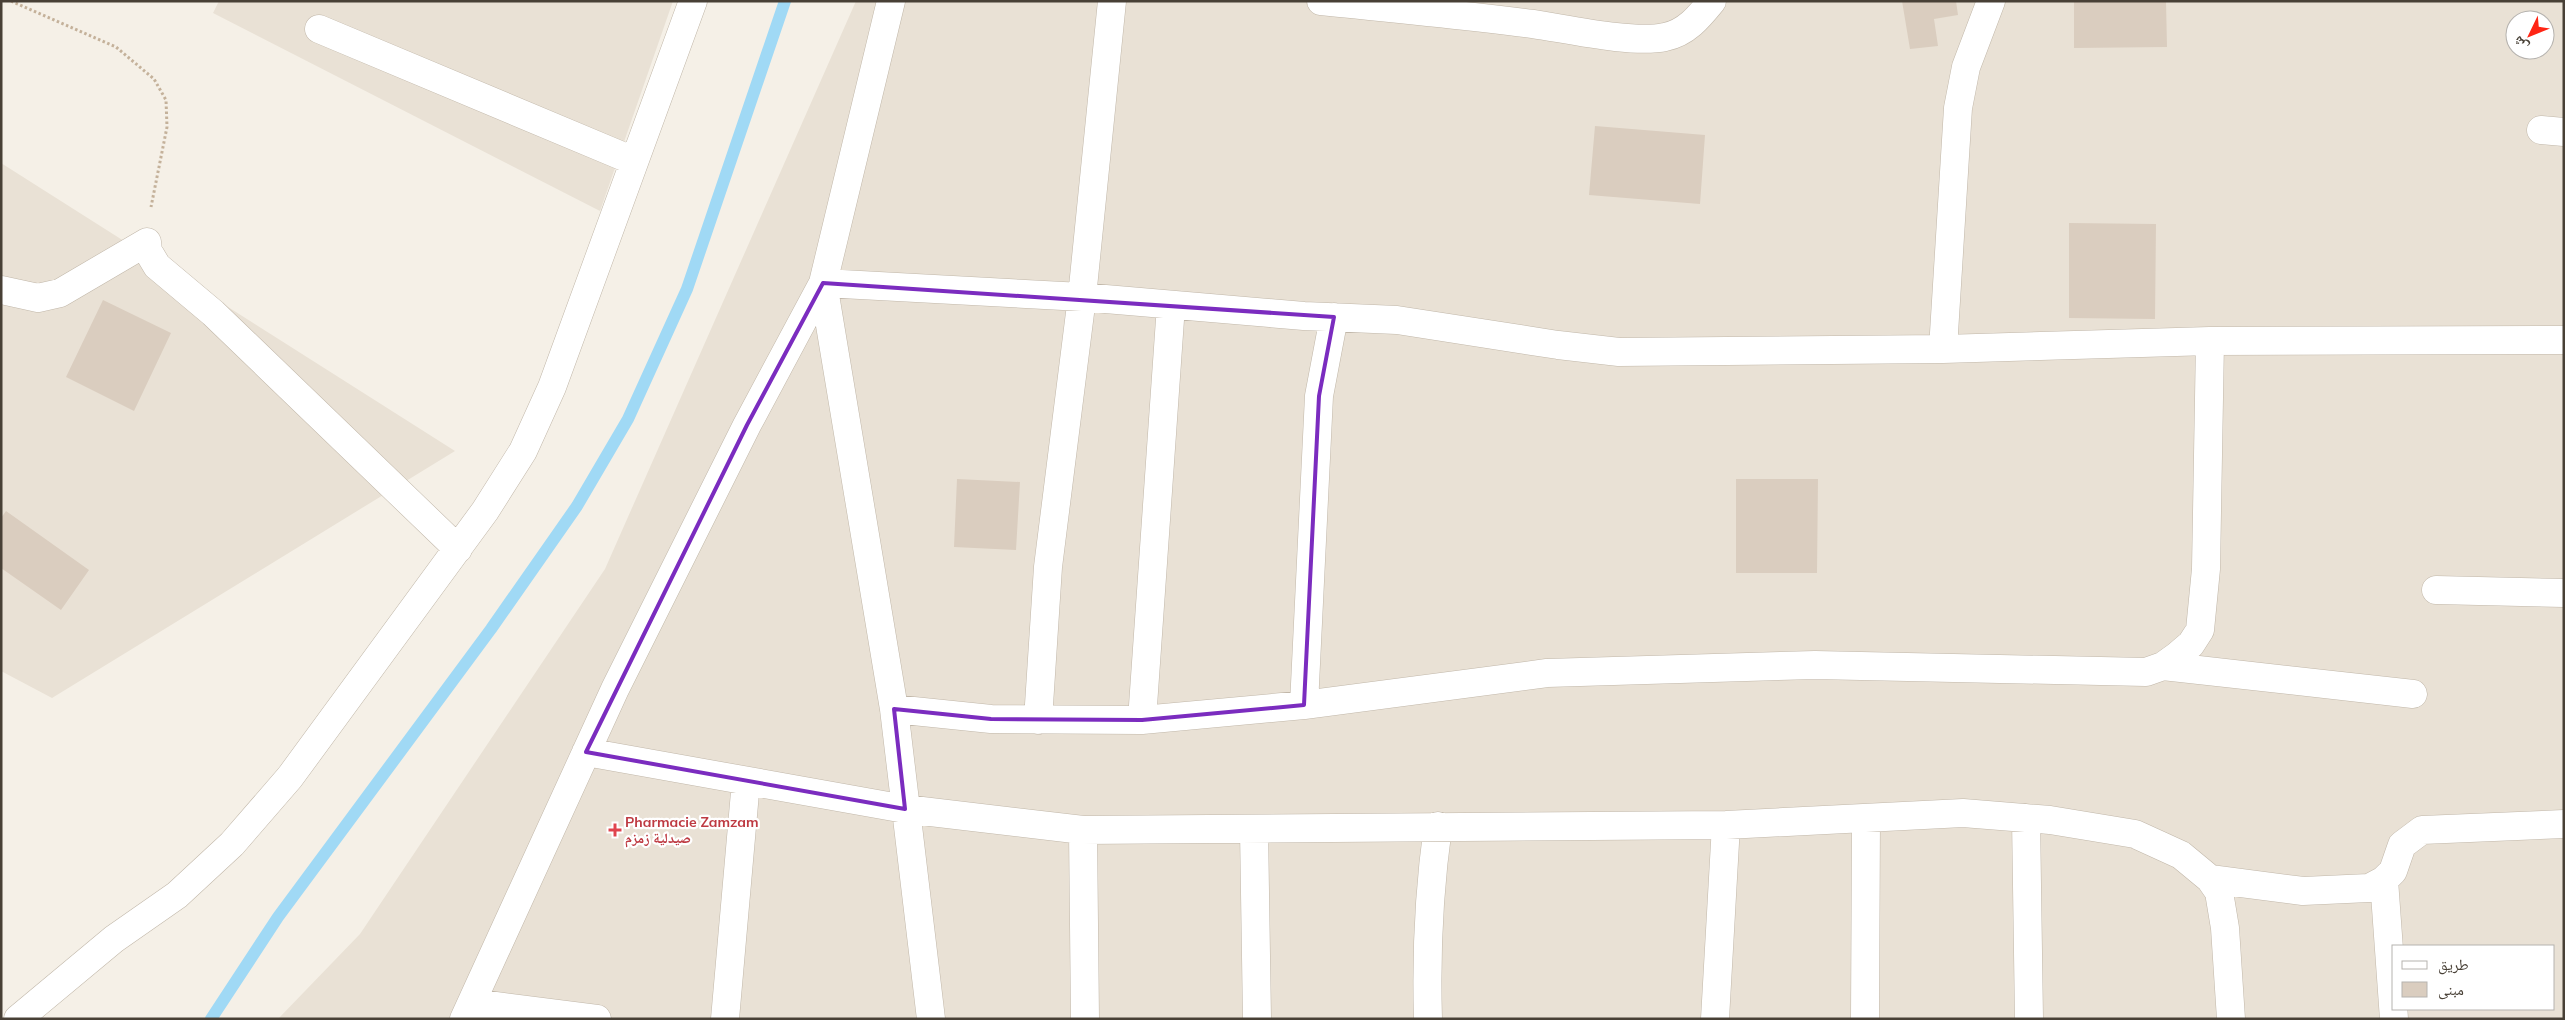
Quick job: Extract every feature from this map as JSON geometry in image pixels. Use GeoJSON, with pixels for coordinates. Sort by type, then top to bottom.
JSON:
{"type":"FeatureCollection","features":[{"type":"Feature","properties":{"kind":"street"},"geometry":{"type":"LineString","coordinates":[[18,1019],[114,939],[177,895],[232,844],[290,777],[485,512],[522,451],[552,387],[693,1]]}},
{"type":"Feature","properties":{"kind":"street"},"geometry":{"type":"LineString","coordinates":[[597,1019],[469,1011],[586,752],[747,425],[824,283],[891,1]]}},
{"type":"Feature","properties":{"kind":"street"},"geometry":{"type":"LineString","coordinates":[[1038,720],[1052,525],[1082,297],[1112,1]]}},
{"type":"Feature","properties":{"kind":"street"},"geometry":{"type":"LineString","coordinates":[[1321,1],[1477,9],[1637,39],[1682,32],[1699,18],[1712,1]]}},
{"type":"Feature","properties":{"kind":"street"},"geometry":{"type":"LineString","coordinates":[[1943,349],[1958,108],[1966,67],[1991,1]]}},
{"type":"Feature","properties":{"kind":"street"},"geometry":{"type":"LineString","coordinates":[[319,29],[634,161]]}},
{"type":"Feature","properties":{"kind":"street"},"geometry":{"type":"LineString","coordinates":[[1,290],[38,298],[60,293],[146,242],[148,251],[157,266],[213,313],[458,549]]}},
{"type":"Feature","properties":{"kind":"street"},"geometry":{"type":"LineString","coordinates":[[824,283],[1082,297],[1334,317],[1397,320],[1548,344],[1619,352],[1943,349],[2210,341],[2564,340]]}},
{"type":"Feature","properties":{"kind":"street"},"geometry":{"type":"LineString","coordinates":[[824,283],[894,709],[931,1019]]}},
{"type":"Feature","properties":{"kind":"street"},"geometry":{"type":"LineString","coordinates":[[1142,720],[1171,305]]}},
{"type":"Feature","properties":{"kind":"street"},"geometry":{"type":"LineString","coordinates":[[1304,705],[1319,396],[1334,317]]}},
{"type":"Feature","properties":{"kind":"street"},"geometry":{"type":"LineString","coordinates":[[894,709],[991,719],[1142,720],[1304,705],[1547,673],[1814,665],[2146,672],[2163,666],[2191,644],[2200,630],[2206,569],[2210,341]]}},
{"type":"Feature","properties":{"kind":"street"},"geometry":{"type":"LineString","coordinates":[[2436,590],[2564,593]]}},
{"type":"Feature","properties":{"kind":"street"},"geometry":{"type":"LineString","coordinates":[[2163,666],[2413,694]]}},
{"type":"Feature","properties":{"kind":"street"},"geometry":{"type":"LineString","coordinates":[[586,752],[905,809],[1083,830],[1726,825],[1963,814],[2050,820],[2135,834],[2181,855],[2210,879],[2219,892],[2225,928],[2231,1019]]}},
{"type":"Feature","properties":{"kind":"street"},"geometry":{"type":"LineString","coordinates":[[725,1019],[746,781]]}},
{"type":"Feature","properties":{"kind":"street"},"geometry":{"type":"LineString","coordinates":[[1865,1019],[1866,818]]}},
{"type":"Feature","properties":{"kind":"street"},"geometry":{"type":"LineString","coordinates":[[2026,818],[2029,1019]]}},
{"type":"Feature","properties":{"kind":"street"},"geometry":{"type":"LineString","coordinates":[[2210,879],[2304,891],[2369,888],[2384,880],[2393,871],[2402,845],[2422,830],[2564,824]]}},
{"type":"Feature","properties":{"kind":"street"},"geometry":{"type":"LineString","coordinates":[[1715,1019],[1726,825]]}},
{"type":"Feature","properties":{"kind":"street"},"geometry":{"type":"LineString","coordinates":[[1428,1019],[1427,980],[1431,886],[1438,826]]}},
{"type":"Feature","properties":{"kind":"street"},"geometry":{"type":"LineString","coordinates":[[1254,829],[1257,1019]]}},
{"type":"Feature","properties":{"kind":"street"},"geometry":{"type":"LineString","coordinates":[[1083,830],[1085,1019]]}},
{"type":"Feature","properties":{"kind":"street"},"geometry":{"type":"LineString","coordinates":[[2384,880],[2392,991]]}},
{"type":"Feature","properties":{"kind":"path"},"geometry":{"type":"LineString","coordinates":[[11,1],[116,47],[154,79],[166,100],[167,127],[146,228],[146,242]]}},
{"type":"Feature","properties":{"kind":"highlighted area"},"geometry":{"type":"Polygon","coordinates":[[[823,283],[1334,317],[1319,396],[1304,705],[1142,720],[991,719],[894,709],[905,809],[586,752],[747,425],[823,283]]]}},
{"type":"Feature","properties":{"kind":"shaded area"},"geometry":{"type":"Polygon","coordinates":[[[219,1],[673,1],[600,211],[213,13],[219,1]]]}},
{"type":"Feature","properties":{"kind":"shaded area"},"geometry":{"type":"Polygon","coordinates":[[[856,1],[2564,1],[2564,1019],[278,1019],[360,934],[605,569],[856,1]]]}},
{"type":"Feature","properties":{"kind":"shaded area"},"geometry":{"type":"Polygon","coordinates":[[[1,163],[455,451],[52,698],[1,671],[1,163]]]}},
{"type":"Feature","properties":{"kind":"building"},"geometry":{"type":"Polygon","coordinates":[[[1902,1],[1956,1],[1958,15],[1934,19],[1938,46],[1910,49],[1902,1]]]}},
{"type":"Feature","properties":{"kind":"building"},"geometry":{"type":"Polygon","coordinates":[[[2074,1],[2166,1],[2167,47],[2074,48],[2074,1]]]}},
{"type":"Feature","properties":{"kind":"building"},"geometry":{"type":"Polygon","coordinates":[[[1595,126],[1705,135],[1700,204],[1589,195],[1595,126]]]}},
{"type":"Feature","properties":{"kind":"building"},"geometry":{"type":"Polygon","coordinates":[[[2069,223],[2156,224],[2155,319],[2069,318],[2069,223]]]}},
{"type":"Feature","properties":{"kind":"building"},"geometry":{"type":"Polygon","coordinates":[[[103,300],[171,333],[134,411],[66,377],[103,300]]]}},
{"type":"Feature","properties":{"kind":"building"},"geometry":{"type":"Polygon","coordinates":[[[957,479],[1020,482],[1016,550],[954,547],[957,479]]]}},
{"type":"Feature","properties":{"kind":"building"},"geometry":{"type":"Polygon","coordinates":[[[1736,479],[1818,479],[1817,573],[1736,573],[1736,479]]]}},
{"type":"Feature","properties":{"kind":"building"},"geometry":{"type":"Polygon","coordinates":[[[6,511],[89,570],[61,610],[1,568],[1,518],[6,511]]]}},
{"type":"Feature","properties":{"kind":"waterway"},"geometry":{"type":"LineString","coordinates":[[211,1019],[278,917],[491,629],[577,506],[628,419],[687,289],[785,1]]}},
{"type":"Feature","properties":{"kind":"place","name":"Pharmacie Zamzam صيدلية زمزم"},"geometry":{"type":"Point","coordinates":[615,830]}}]}
